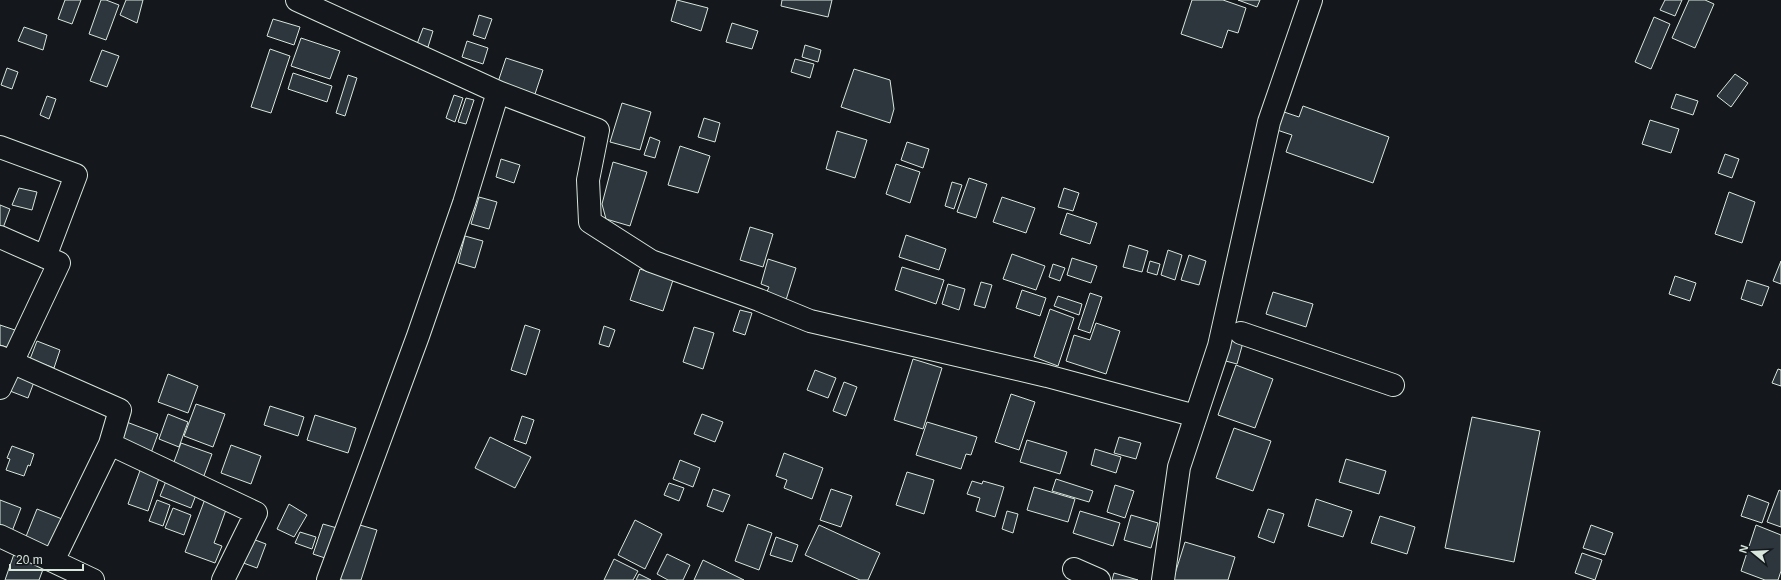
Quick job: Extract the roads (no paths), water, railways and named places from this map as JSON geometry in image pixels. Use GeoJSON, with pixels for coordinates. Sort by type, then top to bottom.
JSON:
{"type":"FeatureCollection","features":[{"type":"Feature","properties":{"kind":"street"},"geometry":{"type":"LineString","coordinates":[[297,0],[498,92],[598,130],[588,180],[590,222],[652,260],[759,300],[810,321],[1047,376],[1196,416]]}},
{"type":"Feature","properties":{"kind":"street"},"geometry":{"type":"LineString","coordinates":[[1163,580],[1179,467],[1219,346],[1270,122],[1311,0]]}},
{"type":"Feature","properties":{"kind":"street"},"geometry":{"type":"LineString","coordinates":[[328,580],[441,270],[464,203],[498,92]]}},
{"type":"Feature","properties":{"kind":"street"},"geometry":{"type":"LineString","coordinates":[[0,147],[76,175],[45,257]]}},
{"type":"Feature","properties":{"kind":"street"},"geometry":{"type":"LineString","coordinates":[[0,237],[59,263],[6,360],[0,388]]}},
{"type":"Feature","properties":{"kind":"street"},"geometry":{"type":"LineString","coordinates":[[1241,333],[1393,385]]}},
{"type":"Feature","properties":{"kind":"street"},"geometry":{"type":"LineString","coordinates":[[6,360],[120,410],[110,444],[53,561]]}},
{"type":"Feature","properties":{"kind":"street"},"geometry":{"type":"LineString","coordinates":[[110,444],[256,513],[223,580]]}},
{"type":"Feature","properties":{"kind":"street"},"geometry":{"type":"LineString","coordinates":[[0,536],[93,580]]}},
{"type":"Feature","properties":{"kind":"street"},"geometry":{"type":"LineString","coordinates":[[1074,569],[1099,580]]}}]}
